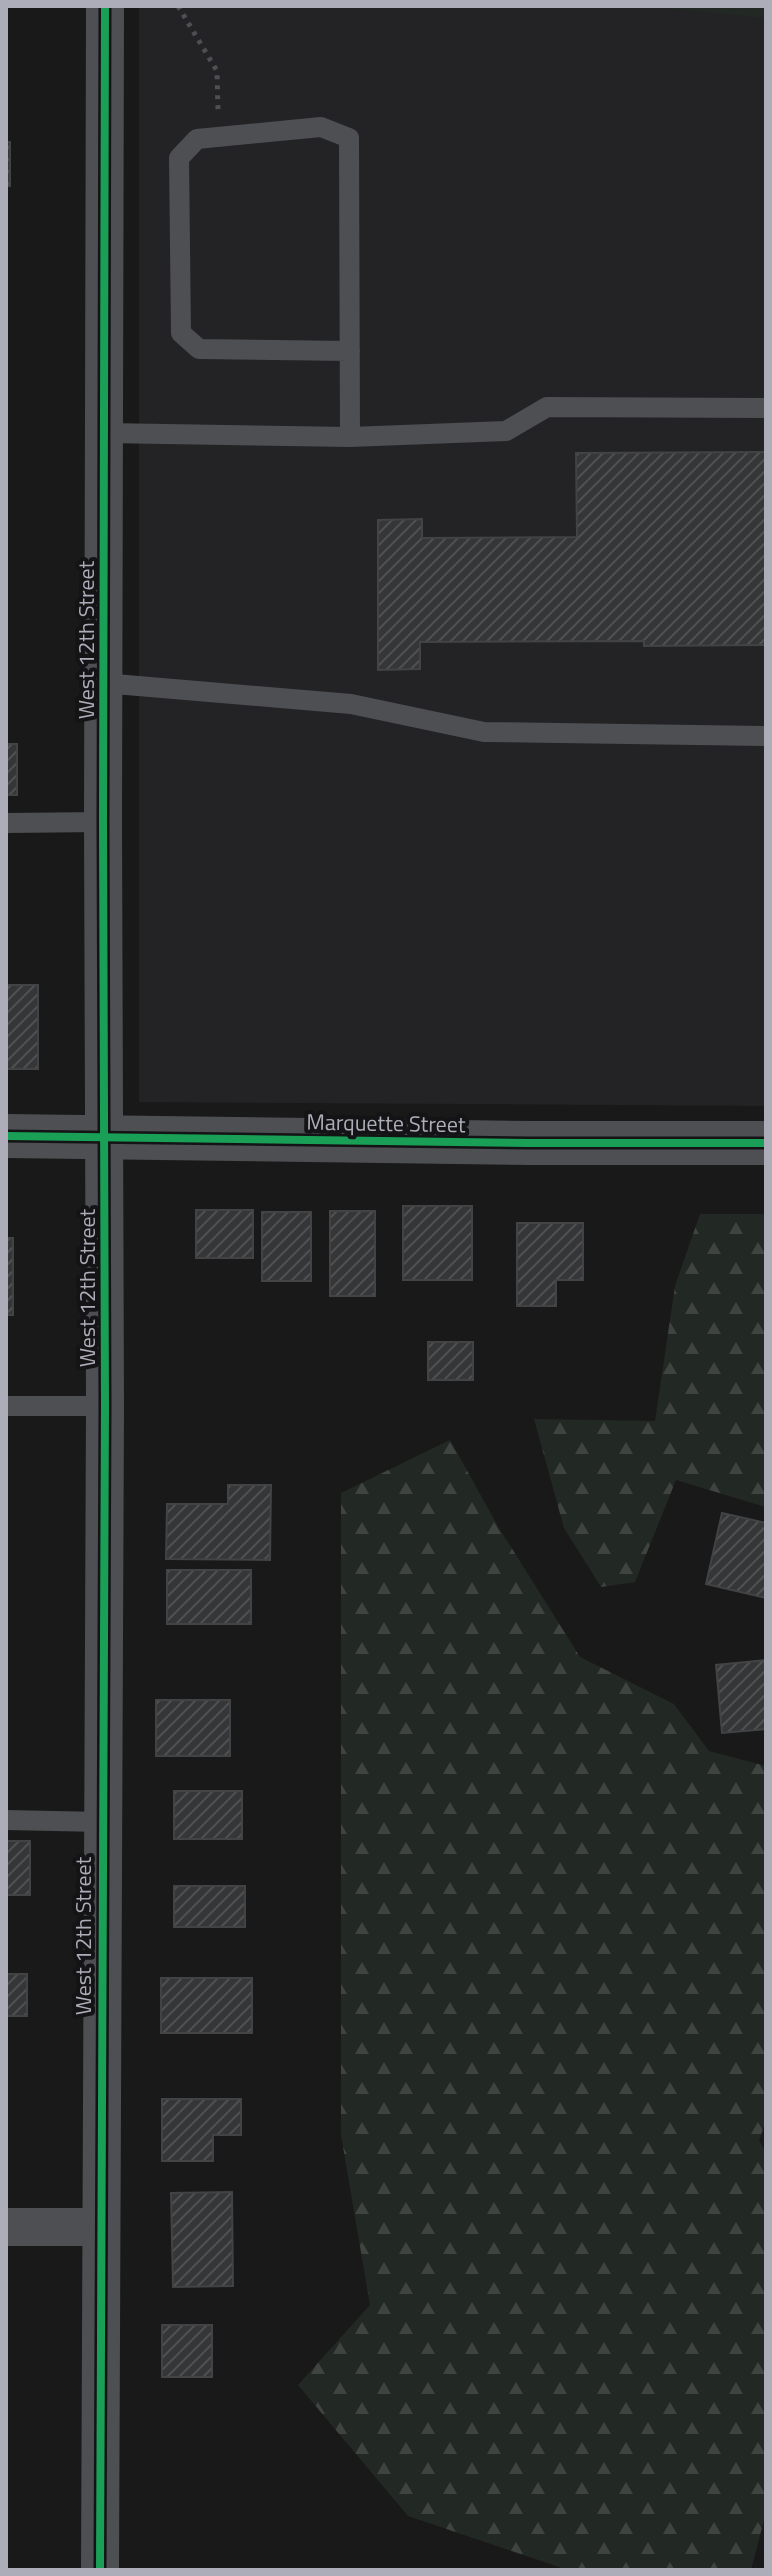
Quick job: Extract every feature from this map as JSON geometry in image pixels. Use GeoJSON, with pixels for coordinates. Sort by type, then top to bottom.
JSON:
{"type":"FeatureCollection","features":[{"type":"Feature","properties":{"kind":"street","name":"West 12th Street"},"geometry":{"type":"LineString","coordinates":[[100,2570],[105,1406],[105,6]]}},
{"type":"Feature","properties":{"kind":"street","name":"Marquette Street"},"geometry":{"type":"LineString","coordinates":[[6,1136],[766,1143]]}},
{"type":"Feature","properties":{"kind":"street"},"geometry":{"type":"LineString","coordinates":[[6,2227],[100,2227]]}},
{"type":"Feature","properties":{"kind":"lane"},"geometry":{"type":"LineString","coordinates":[[350,351],[199,349],[181,333],[179,158],[197,139],[321,127],[349,138],[350,351],[350,437]]}},
{"type":"Feature","properties":{"kind":"lane"},"geometry":{"type":"LineString","coordinates":[[105,433],[350,437],[506,431],[547,407],[766,408]]}},
{"type":"Feature","properties":{"kind":"lane"},"geometry":{"type":"LineString","coordinates":[[103,683],[351,704],[484,732],[766,736]]}},
{"type":"Feature","properties":{"kind":"lane"},"geometry":{"type":"LineString","coordinates":[[6,823],[103,822]]}},
{"type":"Feature","properties":{"kind":"lane"},"geometry":{"type":"LineString","coordinates":[[6,1406],[105,1406]]}},
{"type":"Feature","properties":{"kind":"lane"},"geometry":{"type":"LineString","coordinates":[[6,1820],[102,1822]]}},
{"type":"Feature","properties":{"kind":"path"},"geometry":{"type":"LineString","coordinates":[[178,6],[217,71],[219,137]]}},
{"type":"Feature","properties":{"kind":"shaded area"},"geometry":{"type":"Polygon","coordinates":[[[139,6],[766,6],[766,1106],[139,1102],[139,6]]]}},
{"type":"Feature","properties":{"kind":"green space"},"geometry":{"type":"Polygon","coordinates":[[[643,6],[766,6],[766,18],[643,6]]]}},
{"type":"Feature","properties":{"kind":"green space"},"geometry":{"type":"Polygon","coordinates":[[[700,1214],[766,1214],[766,1507],[676,1480],[635,1582],[601,1587],[564,1528],[534,1419],[655,1421],[675,1286],[700,1214]]]}},
{"type":"Feature","properties":{"kind":"green space"},"geometry":{"type":"Polygon","coordinates":[[[450,1440],[499,1528],[580,1657],[674,1704],[709,1751],[766,1766],[766,2120],[759,2141],[766,2152],[766,2512],[751,2570],[568,2570],[408,2516],[298,2385],[370,2305],[341,2135],[341,1493],[450,1440]]]}},
{"type":"Feature","properties":{"kind":"building"},"geometry":{"type":"Polygon","coordinates":[[[6,142],[10,142],[10,186],[6,186],[6,142]]]}},
{"type":"Feature","properties":{"kind":"building"},"geometry":{"type":"Polygon","coordinates":[[[766,452],[766,645],[644,646],[644,641],[420,642],[420,669],[378,670],[378,520],[422,519],[422,538],[577,537],[576,453],[766,452]]]}},
{"type":"Feature","properties":{"kind":"building"},"geometry":{"type":"Polygon","coordinates":[[[6,744],[17,744],[17,795],[6,795],[6,744]]]}},
{"type":"Feature","properties":{"kind":"building"},"geometry":{"type":"Polygon","coordinates":[[[6,985],[38,985],[38,1069],[6,1069],[6,985]]]}},
{"type":"Feature","properties":{"kind":"building"},"geometry":{"type":"Polygon","coordinates":[[[403,1206],[472,1206],[472,1280],[403,1280],[403,1206]]]}},
{"type":"Feature","properties":{"kind":"building"},"geometry":{"type":"Polygon","coordinates":[[[196,1210],[253,1210],[253,1258],[196,1258],[196,1210]]]}},
{"type":"Feature","properties":{"kind":"building"},"geometry":{"type":"Polygon","coordinates":[[[330,1211],[375,1211],[375,1296],[330,1296],[330,1211]]]}},
{"type":"Feature","properties":{"kind":"building"},"geometry":{"type":"Polygon","coordinates":[[[262,1212],[311,1212],[311,1281],[262,1281],[262,1212]]]}},
{"type":"Feature","properties":{"kind":"building"},"geometry":{"type":"Polygon","coordinates":[[[517,1223],[583,1223],[583,1280],[556,1280],[556,1306],[517,1306],[517,1223]]]}},
{"type":"Feature","properties":{"kind":"building"},"geometry":{"type":"Polygon","coordinates":[[[6,1238],[13,1238],[13,1315],[6,1315],[6,1238]]]}},
{"type":"Feature","properties":{"kind":"building"},"geometry":{"type":"Polygon","coordinates":[[[428,1342],[473,1342],[473,1380],[428,1380],[428,1342]]]}},
{"type":"Feature","properties":{"kind":"building"},"geometry":{"type":"Polygon","coordinates":[[[228,1485],[271,1485],[270,1560],[166,1559],[167,1504],[228,1504],[228,1485]]]}},
{"type":"Feature","properties":{"kind":"building"},"geometry":{"type":"Polygon","coordinates":[[[722,1513],[766,1523],[766,1598],[706,1584],[722,1513]]]}},
{"type":"Feature","properties":{"kind":"building"},"geometry":{"type":"Polygon","coordinates":[[[167,1570],[251,1570],[251,1624],[167,1624],[167,1570]]]}},
{"type":"Feature","properties":{"kind":"building"},"geometry":{"type":"Polygon","coordinates":[[[766,1660],[766,1729],[722,1733],[716,1665],[766,1660]]]}},
{"type":"Feature","properties":{"kind":"building"},"geometry":{"type":"Polygon","coordinates":[[[156,1700],[230,1700],[230,1756],[156,1756],[156,1700]]]}},
{"type":"Feature","properties":{"kind":"building"},"geometry":{"type":"Polygon","coordinates":[[[174,1791],[242,1791],[242,1839],[174,1839],[174,1791]]]}},
{"type":"Feature","properties":{"kind":"building"},"geometry":{"type":"Polygon","coordinates":[[[6,1841],[30,1841],[30,1895],[6,1895],[6,1841]]]}},
{"type":"Feature","properties":{"kind":"building"},"geometry":{"type":"Polygon","coordinates":[[[174,1886],[245,1886],[245,1927],[174,1927],[174,1886]]]}},
{"type":"Feature","properties":{"kind":"building"},"geometry":{"type":"Polygon","coordinates":[[[6,1974],[27,1974],[27,2016],[6,2016],[6,1974]]]}},
{"type":"Feature","properties":{"kind":"building"},"geometry":{"type":"Polygon","coordinates":[[[161,1978],[252,1978],[252,2033],[161,2033],[161,1978]]]}},
{"type":"Feature","properties":{"kind":"building"},"geometry":{"type":"Polygon","coordinates":[[[162,2099],[241,2099],[241,2135],[213,2135],[213,2161],[162,2161],[162,2099]]]}},
{"type":"Feature","properties":{"kind":"building"},"geometry":{"type":"Polygon","coordinates":[[[232,2192],[233,2286],[173,2287],[171,2193],[232,2192]]]}},
{"type":"Feature","properties":{"kind":"building"},"geometry":{"type":"Polygon","coordinates":[[[162,2325],[212,2325],[212,2377],[162,2377],[162,2325]]]}},
{"type":"Feature","properties":{"kind":"cycle path"},"geometry":{"type":"LineString","coordinates":[[100,2570],[105,1406],[105,6]]}},
{"type":"Feature","properties":{"kind":"cycle path"},"geometry":{"type":"LineString","coordinates":[[6,1136],[766,1143]]}}]}
